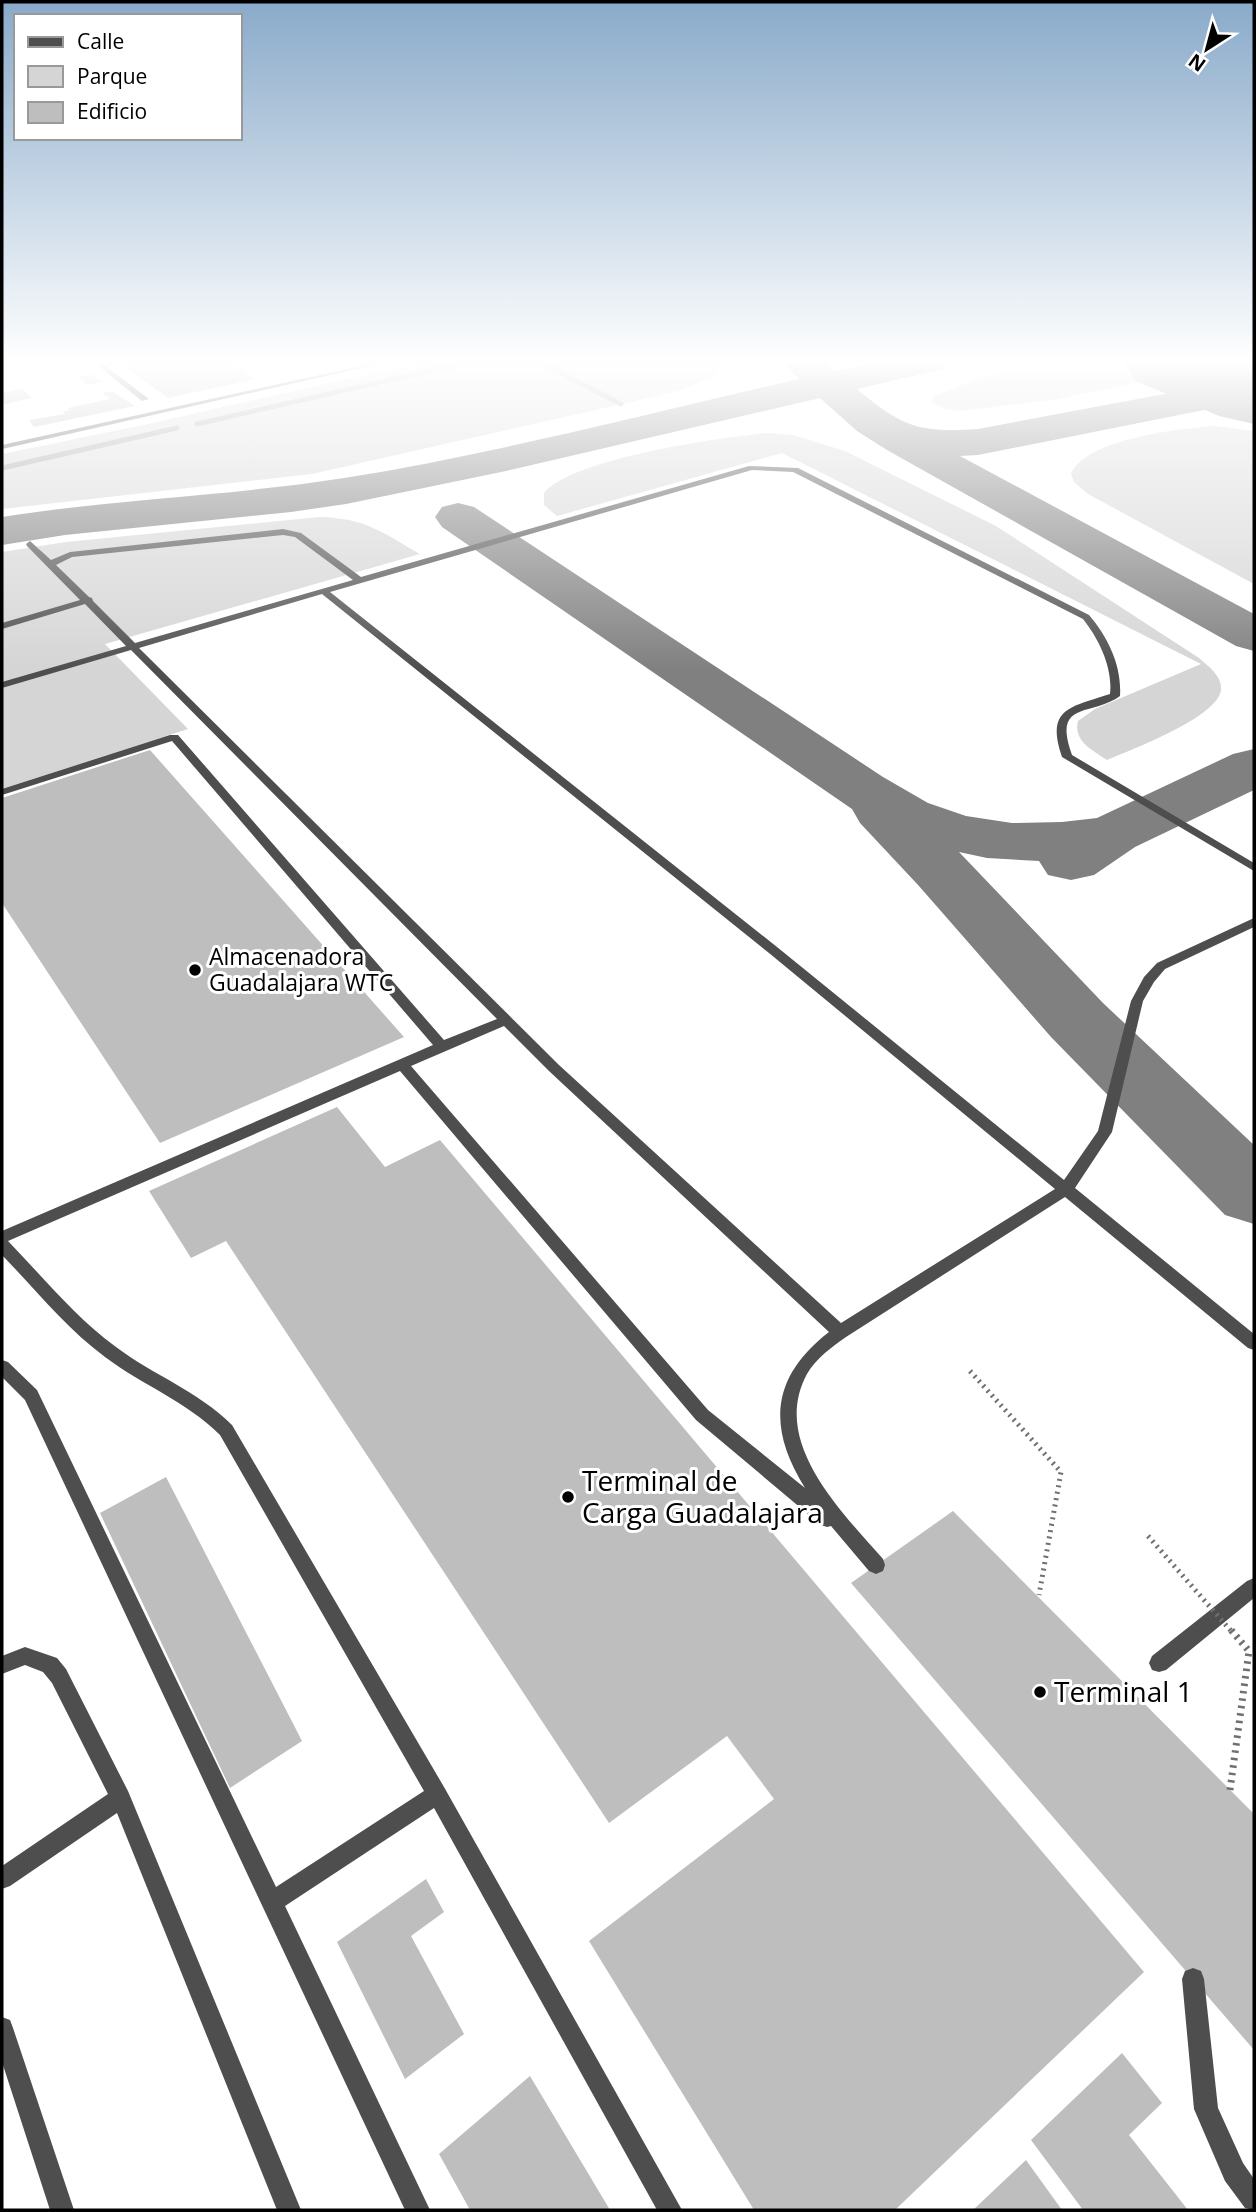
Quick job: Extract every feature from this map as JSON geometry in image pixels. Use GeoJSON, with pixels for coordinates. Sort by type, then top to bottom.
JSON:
{"type":"FeatureCollection","features":[{"type":"Feature","properties":{"kind":"street"},"geometry":{"type":"LineString","coordinates":[[2,685],[752,468],[795,470],[1086,617],[1097,629],[1117,685],[1115,695],[1066,715],[1059,725],[1058,737],[1067,757],[1254,868]]}},
{"type":"Feature","properties":{"kind":"street"},"geometry":{"type":"LineString","coordinates":[[51,564],[70,555],[283,532],[299,535],[359,580]]}},
{"type":"Feature","properties":{"kind":"street"},"geometry":{"type":"LineString","coordinates":[[30,544],[89,600],[130,647],[554,1068],[840,1332]]}},
{"type":"Feature","properties":{"kind":"street"},"geometry":{"type":"LineString","coordinates":[[323,591],[644,846],[1254,1343]]}},
{"type":"Feature","properties":{"kind":"street"},"geometry":{"type":"LineString","coordinates":[[2,626],[89,600]]}},
{"type":"Feature","properties":{"kind":"street"},"geometry":{"type":"LineString","coordinates":[[2,792],[174,737],[442,1046]]}},
{"type":"Feature","properties":{"kind":"street"},"geometry":{"type":"LineString","coordinates":[[402,1065],[702,1415],[732,1443],[814,1506],[876,1566],[821,1500],[793,1442],[786,1414],[791,1389],[801,1368],[818,1349],[840,1332],[1066,1189],[1105,1132],[1137,1001],[1149,980],[1161,966],[1254,922]]}},
{"type":"Feature","properties":{"kind":"street"},"geometry":{"type":"LineString","coordinates":[[2,1237],[506,1020]]}},
{"type":"Feature","properties":{"kind":"street"},"geometry":{"type":"LineString","coordinates":[[2,1245],[111,1353],[212,1414],[226,1430],[437,1794],[670,2210]]}},
{"type":"Feature","properties":{"kind":"street"},"geometry":{"type":"LineString","coordinates":[[2,1367],[32,1395],[418,2210]]}},
{"type":"Feature","properties":{"kind":"street"},"geometry":{"type":"LineString","coordinates":[[1159,1663],[1254,1587]]}},
{"type":"Feature","properties":{"kind":"street"},"geometry":{"type":"LineString","coordinates":[[2,1665],[25,1656],[50,1665],[59,1676],[121,1798],[289,2210]]}},
{"type":"Feature","properties":{"kind":"street"},"geometry":{"type":"LineString","coordinates":[[272,1902],[437,1794]]}},
{"type":"Feature","properties":{"kind":"street"},"geometry":{"type":"LineString","coordinates":[[2,1878],[121,1798]]}},
{"type":"Feature","properties":{"kind":"street"},"geometry":{"type":"LineString","coordinates":[[1193,1979],[1206,2109],[1234,2172],[1254,2199]]}},
{"type":"Feature","properties":{"kind":"street"},"geometry":{"type":"LineString","coordinates":[[2,2028],[62,2210]]}},
{"type":"Feature","properties":{"kind":"path"},"geometry":{"type":"LineString","coordinates":[[970,1371],[1061,1472],[1039,1595]]}},
{"type":"Feature","properties":{"kind":"path"},"geometry":{"type":"LineString","coordinates":[[1148,1536],[1249,1651],[1230,1790]]}},
{"type":"Feature","properties":{"kind":"green space"},"geometry":{"type":"Polygon","coordinates":[[[2,464],[355,464],[312,474],[2,509],[2,464]]]}},
{"type":"Feature","properties":{"kind":"green space"},"geometry":{"type":"Polygon","coordinates":[[[602,464],[742,464],[557,516],[544,505],[544,493],[560,481],[602,464]]]}},
{"type":"Feature","properties":{"kind":"green space"},"geometry":{"type":"Polygon","coordinates":[[[804,464],[872,464],[996,526],[1199,658],[1213,671],[1221,688],[1217,699],[1207,710],[1173,731],[1107,760],[1090,749],[1081,739],[1077,728],[1078,721],[1095,709],[1201,664],[804,464]]]}},
{"type":"Feature","properties":{"kind":"green space"},"geometry":{"type":"Polygon","coordinates":[[[1078,464],[1254,464],[1254,584],[1088,494],[1074,482],[1071,474],[1078,464]]]}},
{"type":"Feature","properties":{"kind":"green space"},"geometry":{"type":"Polygon","coordinates":[[[319,517],[361,523],[420,554],[105,644],[188,729],[2,789],[2,552],[66,542],[319,517]]]}},
{"type":"Feature","properties":{"kind":"building","name":"Almacenadora Guadalajara WTC"},"geometry":{"type":"Polygon","coordinates":[[[150,750],[404,1037],[160,1143],[2,903],[2,798],[150,750]]]}},
{"type":"Feature","properties":{"kind":"building","name":"Terminal de Carga Guadalajara"},"geometry":{"type":"Polygon","coordinates":[[[337,1107],[385,1167],[440,1140],[1144,1972],[895,2210],[754,2210],[589,1941],[774,1799],[727,1736],[609,1823],[226,1241],[191,1258],[149,1191],[337,1107]]]}},
{"type":"Feature","properties":{"kind":"building"},"geometry":{"type":"Polygon","coordinates":[[[166,1477],[302,1741],[230,1788],[100,1513],[166,1477]]]}},
{"type":"Feature","properties":{"kind":"building","name":"Terminal 1"},"geometry":{"type":"Polygon","coordinates":[[[953,1511],[1254,1814],[1254,2050],[851,1583],[953,1511]]]}},
{"type":"Feature","properties":{"kind":"building"},"geometry":{"type":"Polygon","coordinates":[[[426,1879],[444,1912],[411,1936],[464,2034],[405,2079],[337,1942],[426,1879]]]}},
{"type":"Feature","properties":{"kind":"building"},"geometry":{"type":"Polygon","coordinates":[[[1122,2053],[1162,2103],[1129,2135],[1188,2210],[1083,2210],[1031,2140],[1122,2053]]]}},
{"type":"Feature","properties":{"kind":"building"},"geometry":{"type":"Polygon","coordinates":[[[530,2076],[610,2210],[470,2210],[439,2154],[530,2076]]]}},
{"type":"Feature","properties":{"kind":"building"},"geometry":{"type":"Polygon","coordinates":[[[1026,2160],[1062,2210],[973,2210],[1026,2160]]]}},
{"type":"Feature","properties":{"kind":"waterway"},"geometry":{"type":"LineString","coordinates":[[2,468],[19,464]]}},
{"type":"Feature","properties":{"kind":"taxiway"},"geometry":{"type":"LineString","coordinates":[[2,531],[65,521],[291,499],[346,491],[476,464]]}},
{"type":"Feature","properties":{"kind":"taxiway"},"geometry":{"type":"LineString","coordinates":[[944,464],[1254,635]]}},
{"type":"Feature","properties":{"kind":"taxiway"},"geometry":{"type":"LineString","coordinates":[[458,517],[862,790],[906,816],[937,828],[1012,842],[1062,841],[1113,834]]}},
{"type":"Feature","properties":{"kind":"taxiway"},"geometry":{"type":"LineString","coordinates":[[1113,834],[1254,767]]}},
{"type":"Feature","properties":{"kind":"taxiway"},"geometry":{"type":"LineString","coordinates":[[882,810],[1077,1020],[1254,1193]]}},
{"type":"Feature","properties":{"kind":"taxiway"},"geometry":{"type":"LineString","coordinates":[[1071,861],[1113,834]]}},
{"type":"Feature","properties":{"kind":"place","name":"Almacenadora Guadalajara WTC"},"geometry":{"type":"Point","coordinates":[195,970]}},
{"type":"Feature","properties":{"kind":"place","name":"Terminal de Carga Guadalajara"},"geometry":{"type":"Point","coordinates":[568,1497]}},
{"type":"Feature","properties":{"kind":"place","name":"Terminal 1"},"geometry":{"type":"Point","coordinates":[1040,1692]}}]}
